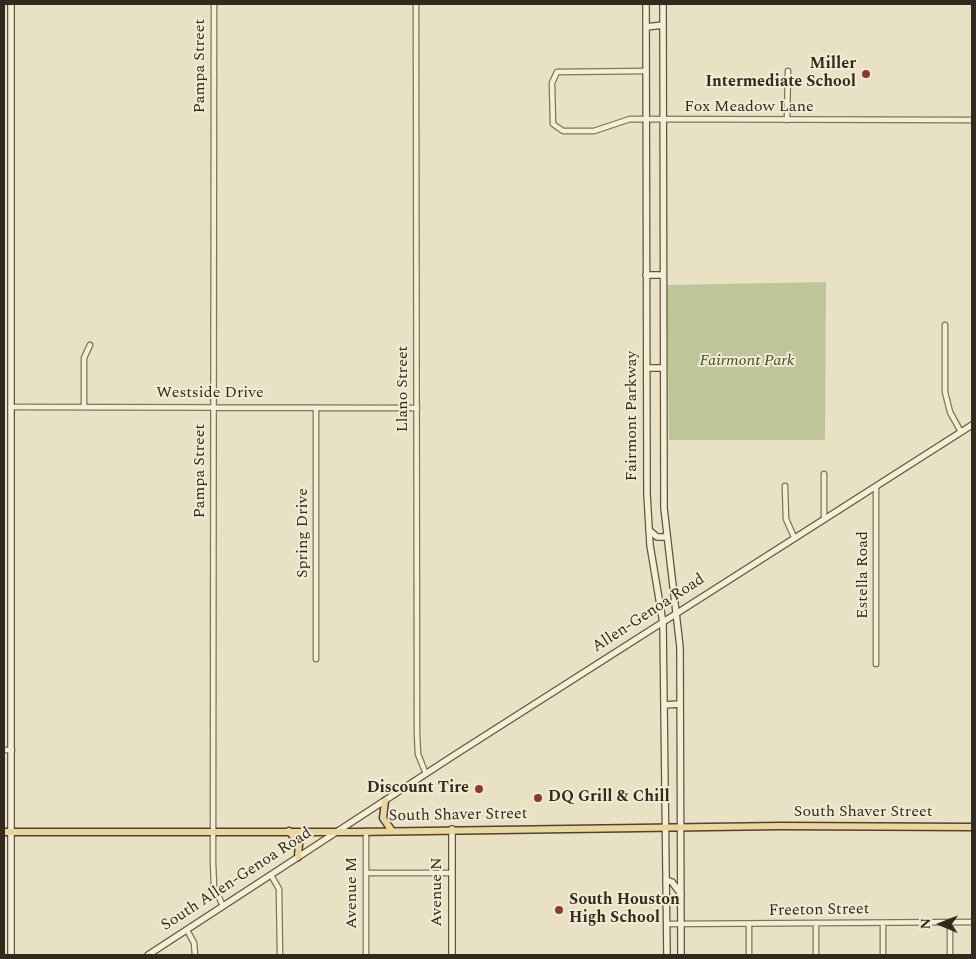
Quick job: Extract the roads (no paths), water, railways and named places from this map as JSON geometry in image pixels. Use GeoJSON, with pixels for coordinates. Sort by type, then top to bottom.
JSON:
{"type":"FeatureCollection","features":[{"type":"Feature","properties":{"kind":"main road"},"geometry":{"type":"LineString","coordinates":[[11,4],[11,955]]}},
{"type":"Feature","properties":{"kind":"main road","name":"Fairmont Parkway"},"geometry":{"type":"LineString","coordinates":[[646,4],[646,275],[649,530],[663,623],[667,955]]}},
{"type":"Feature","properties":{"kind":"main road","name":"Fairmont Parkway"},"geometry":{"type":"LineString","coordinates":[[663,4],[664,508],[680,648],[680,955]]}},
{"type":"Feature","properties":{"kind":"main road"},"geometry":{"type":"LineString","coordinates":[[646,28],[663,25]]}},
{"type":"Feature","properties":{"kind":"main road"},"geometry":{"type":"LineString","coordinates":[[646,275],[663,275]]}},
{"type":"Feature","properties":{"kind":"main road"},"geometry":{"type":"LineString","coordinates":[[647,368],[663,368]]}},
{"type":"Feature","properties":{"kind":"main road","name":"Westside Drive"},"geometry":{"type":"LineString","coordinates":[[4,407],[11,407]]}},
{"type":"Feature","properties":{"kind":"main road","name":"Allen-Genoa Road"},"geometry":{"type":"LineString","coordinates":[[340,830],[794,537],[972,425]]}},
{"type":"Feature","properties":{"kind":"main road"},"geometry":{"type":"LineString","coordinates":[[649,530],[657,538],[667,538]]}},
{"type":"Feature","properties":{"kind":"main road"},"geometry":{"type":"LineString","coordinates":[[664,705],[680,704]]}},
{"type":"Feature","properties":{"kind":"main road"},"geometry":{"type":"LineString","coordinates":[[385,801],[383,818],[392,831]]}},
{"type":"Feature","properties":{"kind":"main road","name":"South Shaver Street"},"geometry":{"type":"LineString","coordinates":[[4,832],[392,831],[666,827],[972,827]]}},
{"type":"Feature","properties":{"kind":"main road","name":"South Allen-Genoa Road"},"geometry":{"type":"LineString","coordinates":[[148,955],[340,830]]}},
{"type":"Feature","properties":{"kind":"main road","name":"Avenue N"},"geometry":{"type":"LineString","coordinates":[[452,830],[452,955]]}},
{"type":"Feature","properties":{"kind":"main road"},"geometry":{"type":"LineString","coordinates":[[289,831],[299,844],[298,857]]}},
{"type":"Feature","properties":{"kind":"main road"},"geometry":{"type":"LineString","coordinates":[[666,880],[672,882],[681,894]]}},
{"type":"Feature","properties":{"kind":"street","name":"Pampa Street"},"geometry":{"type":"LineString","coordinates":[[214,4],[213,831],[214,887],[223,906]]}},
{"type":"Feature","properties":{"kind":"street","name":"Llano Street"},"geometry":{"type":"LineString","coordinates":[[416,4],[417,734],[418,754],[426,774]]}},
{"type":"Feature","properties":{"kind":"street"},"geometry":{"type":"LineString","coordinates":[[4,36],[11,34]]}},
{"type":"Feature","properties":{"kind":"street","name":"Fox Meadow Lane"},"geometry":{"type":"LineString","coordinates":[[646,71],[558,72],[552,78],[553,124],[563,131],[594,131],[624,120],[646,119],[662,121],[972,120]]}},
{"type":"Feature","properties":{"kind":"street"},"geometry":{"type":"LineString","coordinates":[[787,120],[788,71]]}},
{"type":"Feature","properties":{"kind":"street"},"geometry":{"type":"LineString","coordinates":[[945,325],[946,398],[950,412],[961,432]]}},
{"type":"Feature","properties":{"kind":"street"},"geometry":{"type":"LineString","coordinates":[[84,407],[84,358],[90,345]]}},
{"type":"Feature","properties":{"kind":"street","name":"Westside Drive"},"geometry":{"type":"LineString","coordinates":[[11,407],[417,408]]}},
{"type":"Feature","properties":{"kind":"street","name":"Spring Drive"},"geometry":{"type":"LineString","coordinates":[[316,408],[316,659]]}},
{"type":"Feature","properties":{"kind":"street"},"geometry":{"type":"LineString","coordinates":[[824,474],[824,518]]}},
{"type":"Feature","properties":{"kind":"street"},"geometry":{"type":"LineString","coordinates":[[785,486],[786,519],[794,537]]}},
{"type":"Feature","properties":{"kind":"street","name":"Estella Road"},"geometry":{"type":"LineString","coordinates":[[876,487],[876,664]]}},
{"type":"Feature","properties":{"kind":"street"},"geometry":{"type":"LineString","coordinates":[[4,750],[12,750]]}},
{"type":"Feature","properties":{"kind":"street","name":"Avenue M"},"geometry":{"type":"LineString","coordinates":[[366,831],[366,955]]}},
{"type":"Feature","properties":{"kind":"street"},"geometry":{"type":"LineString","coordinates":[[366,873],[452,873]]}},
{"type":"Feature","properties":{"kind":"street"},"geometry":{"type":"LineString","coordinates":[[271,875],[279,889],[280,955]]}},
{"type":"Feature","properties":{"kind":"street"},"geometry":{"type":"LineString","coordinates":[[816,922],[816,955]]}},
{"type":"Feature","properties":{"kind":"street"},"geometry":{"type":"LineString","coordinates":[[950,922],[950,955]]}},
{"type":"Feature","properties":{"kind":"street","name":"Freeton Street"},"geometry":{"type":"LineString","coordinates":[[667,924],[972,922]]}},
{"type":"Feature","properties":{"kind":"street"},"geometry":{"type":"LineString","coordinates":[[883,923],[883,955]]}},
{"type":"Feature","properties":{"kind":"street"},"geometry":{"type":"LineString","coordinates":[[749,924],[749,955]]}},
{"type":"Feature","properties":{"kind":"street"},"geometry":{"type":"LineString","coordinates":[[187,930],[194,943],[195,955]]}},
{"type":"Feature","properties":{"kind":"place","name":"Miller Intermediate School"},"geometry":{"type":"Point","coordinates":[866,74]}},
{"type":"Feature","properties":{"kind":"place","name":"Discount Tire"},"geometry":{"type":"Point","coordinates":[479,789]}},
{"type":"Feature","properties":{"kind":"place","name":"DQ Grill & Chill"},"geometry":{"type":"Point","coordinates":[538,798]}},
{"type":"Feature","properties":{"kind":"place","name":"South Houston High School"},"geometry":{"type":"Point","coordinates":[559,910]}},
{"type":"Feature","properties":{"kind":"park label","name":"Fairmont Park"},"geometry":{"type":"Point","coordinates":[747,362]}}]}
